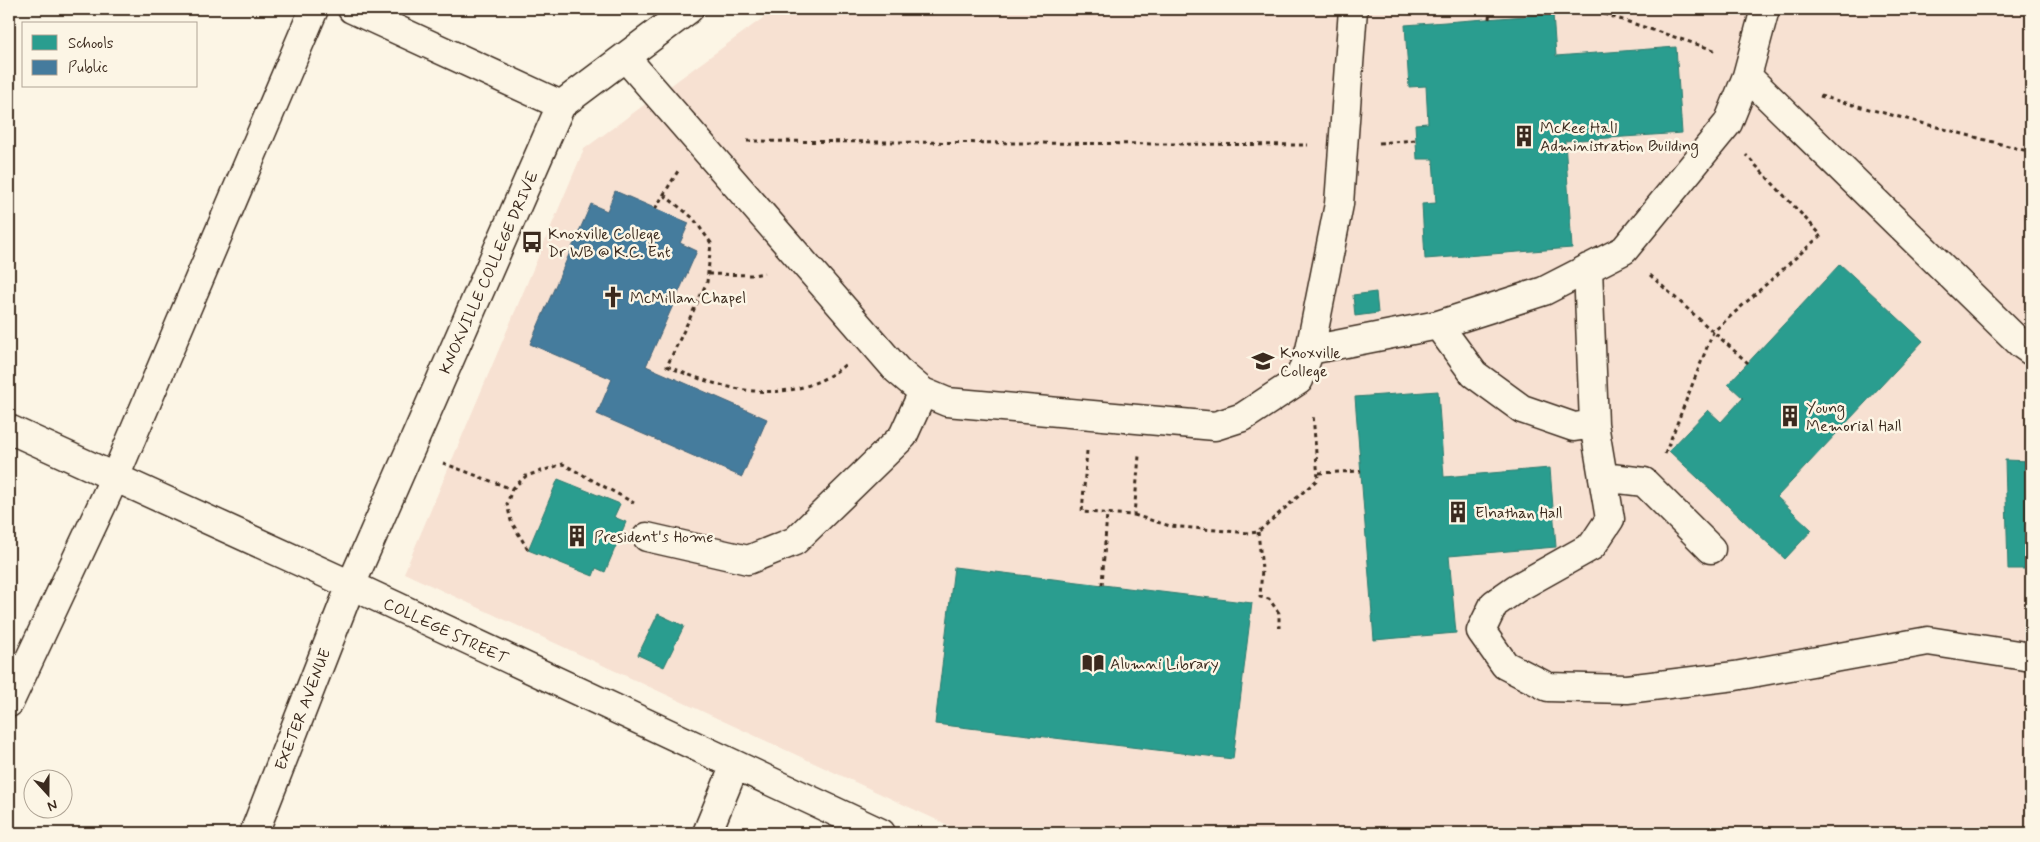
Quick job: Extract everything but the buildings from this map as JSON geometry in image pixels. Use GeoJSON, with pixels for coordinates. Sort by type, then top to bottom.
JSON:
{"type":"FeatureCollection","features":[{"type":"Feature","properties":{"kind":"street"},"geometry":{"type":"LineString","coordinates":[[9,703],[115,477],[314,9]]}},
{"type":"Feature","properties":{"kind":"street"},"geometry":{"type":"LineString","coordinates":[[352,9],[561,105]]}},
{"type":"Feature","properties":{"kind":"street","name":"KNOXVILLE COLLEGE DRIVE"},"geometry":{"type":"LineString","coordinates":[[351,585],[561,105],[690,9]]}},
{"type":"Feature","properties":{"kind":"street"},"geometry":{"type":"LineString","coordinates":[[625,57],[896,370],[923,392],[947,402],[1215,426],[1243,417],[1299,380],[1310,350],[1338,204],[1353,9]]}},
{"type":"Feature","properties":{"kind":"street"},"geometry":{"type":"LineString","coordinates":[[1310,350],[1438,325],[1544,291],[1624,250],[1728,123],[1747,76],[1765,9]]}},
{"type":"Feature","properties":{"kind":"street"},"geometry":{"type":"LineString","coordinates":[[1747,76],[2021,344],[2031,350]]}},
{"type":"Feature","properties":{"kind":"street"},"geometry":{"type":"LineString","coordinates":[[1588,268],[1594,424],[1610,519],[1592,546],[1517,588],[1494,604],[1481,631],[1504,665],[1548,687],[1626,689],[1735,676],[1928,641],[2031,656]]}},
{"type":"Feature","properties":{"kind":"street"},"geometry":{"type":"LineString","coordinates":[[1438,325],[1474,374],[1522,410],[1574,427],[1594,424]]}},
{"type":"Feature","properties":{"kind":"street"},"geometry":{"type":"LineString","coordinates":[[647,537],[748,560],[795,541],[903,436],[923,392]]}},
{"type":"Feature","properties":{"kind":"street","name":"COLLEGE STREET"},"geometry":{"type":"LineString","coordinates":[[9,429],[351,585],[882,833]]}},
{"type":"Feature","properties":{"kind":"street"},"geometry":{"type":"LineString","coordinates":[[1603,477],[1644,482],[1711,549]]}},
{"type":"Feature","properties":{"kind":"street","name":"EXETER AVENUE"},"geometry":{"type":"LineString","coordinates":[[254,833],[351,585]]}},
{"type":"Feature","properties":{"kind":"street"},"geometry":{"type":"LineString","coordinates":[[707,833],[735,764]]}},
{"type":"Feature","properties":{"kind":"path"},"geometry":{"type":"LineString","coordinates":[[1490,9],[1490,19]]}},
{"type":"Feature","properties":{"kind":"path"},"geometry":{"type":"LineString","coordinates":[[1589,9],[1727,54],[1747,76]]}},
{"type":"Feature","properties":{"kind":"path"},"geometry":{"type":"LineString","coordinates":[[1813,94],[2031,152]]}},
{"type":"Feature","properties":{"kind":"path"},"geometry":{"type":"LineString","coordinates":[[1652,490],[1713,332],[1821,235],[1722,130]]}},
{"type":"Feature","properties":{"kind":"path"},"geometry":{"type":"LineString","coordinates":[[697,140],[1343,146],[1416,140]]}},
{"type":"Feature","properties":{"kind":"path"},"geometry":{"type":"LineString","coordinates":[[664,194],[694,218],[711,243],[706,282],[667,366],[702,381],[731,388],[766,393],[800,389],[838,370],[872,342]]}},
{"type":"Feature","properties":{"kind":"path"},"geometry":{"type":"LineString","coordinates":[[1624,250],[1748,363]]}},
{"type":"Feature","properties":{"kind":"path"},"geometry":{"type":"LineString","coordinates":[[708,274],[753,275],[806,265]]}},
{"type":"Feature","properties":{"kind":"path"},"geometry":{"type":"LineString","coordinates":[[1090,415],[1082,512],[1134,515],[1170,526],[1248,533],[1258,532],[1318,479],[1312,396],[1299,380]]}},
{"type":"Feature","properties":{"kind":"path"},"geometry":{"type":"LineString","coordinates":[[1134,515],[1143,419]]}},
{"type":"Feature","properties":{"kind":"path"},"geometry":{"type":"LineString","coordinates":[[410,450],[512,489]]}},
{"type":"Feature","properties":{"kind":"path"},"geometry":{"type":"LineString","coordinates":[[528,550],[511,520],[507,504],[512,489],[526,476],[563,464],[654,514],[647,537]]}},
{"type":"Feature","properties":{"kind":"path"},"geometry":{"type":"LineString","coordinates":[[1318,473],[1360,471]]}},
{"type":"Feature","properties":{"kind":"path"},"geometry":{"type":"LineString","coordinates":[[1102,585],[1107,513]]}},
{"type":"Feature","properties":{"kind":"path"},"geometry":{"type":"LineString","coordinates":[[1258,532],[1262,569],[1260,597],[1270,599],[1279,613],[1279,628]]}},
{"type":"Feature","properties":{"kind":"shaded area","name":"Knoxville College"},"geometry":{"type":"Polygon","coordinates":[[[775,9],[2031,9],[2031,833],[965,833],[404,573],[584,149],[775,9]]]}},
{"type":"Feature","properties":{"kind":"place","name":"McKee Hall Administration Building"},"geometry":{"type":"Point","coordinates":[1524,136]}},
{"type":"Feature","properties":{"kind":"place","name":"Knoxville College Dr WB @ K.C. Ent"},"geometry":{"type":"Point","coordinates":[532,242]}},
{"type":"Feature","properties":{"kind":"place","name":"McMillan Chapel"},"geometry":{"type":"Point","coordinates":[613,297]}},
{"type":"Feature","properties":{"kind":"place","name":"Knoxville College"},"geometry":{"type":"Point","coordinates":[1263,361]}},
{"type":"Feature","properties":{"kind":"place","name":"Young Memorial Hall"},"geometry":{"type":"Point","coordinates":[1790,416]}},
{"type":"Feature","properties":{"kind":"place","name":"Elnathan Hall"},"geometry":{"type":"Point","coordinates":[1458,512]}},
{"type":"Feature","properties":{"kind":"place","name":"President's Home"},"geometry":{"type":"Point","coordinates":[577,536]}},
{"type":"Feature","properties":{"kind":"place","name":"Alumni Library"},"geometry":{"type":"Point","coordinates":[1093,663]}}]}
